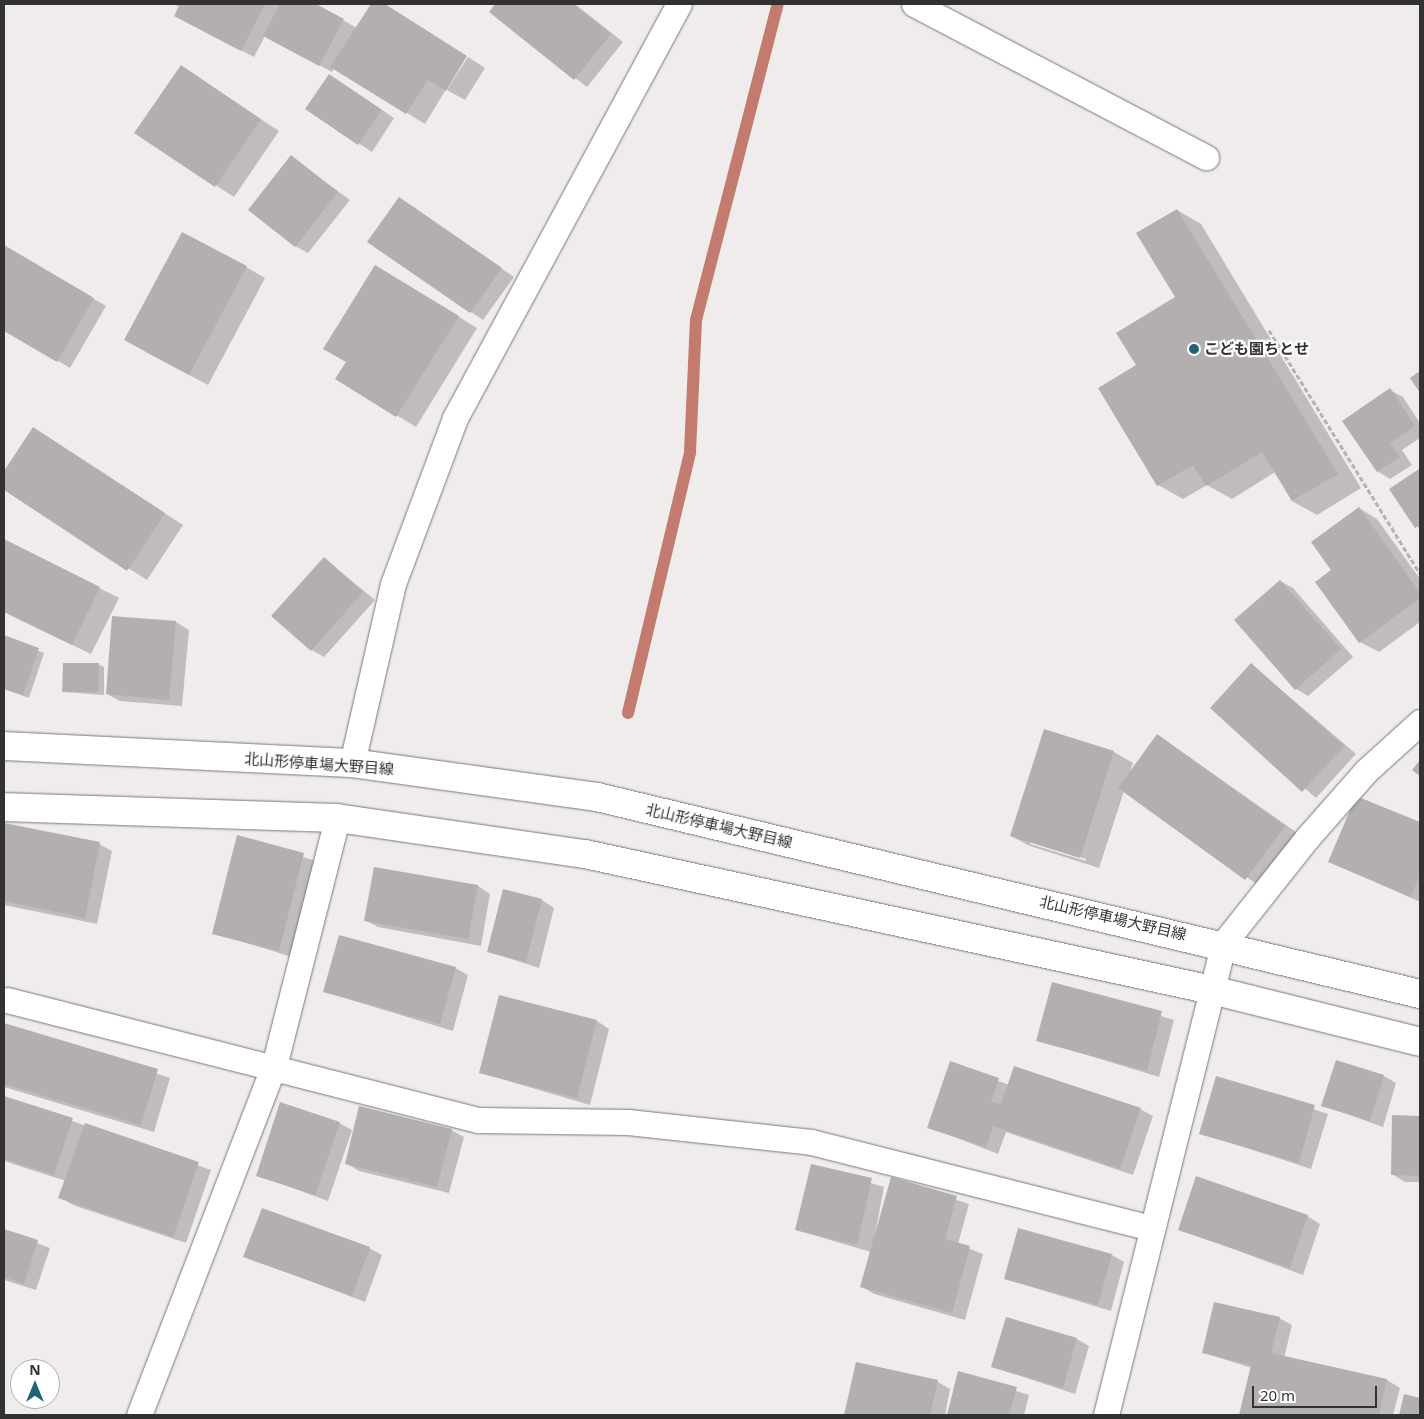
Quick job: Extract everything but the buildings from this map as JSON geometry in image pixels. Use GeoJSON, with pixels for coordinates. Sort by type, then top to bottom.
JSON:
{"type":"FeatureCollection","features":[{"type":"Feature","properties":{"kind":"main road","name":"北山形停車場大野目線"},"geometry":{"type":"LineString","coordinates":[[4,746],[352,763],[597,798],[1223,944],[1420,994]]}},
{"type":"Feature","properties":{"kind":"main road"},"geometry":{"type":"LineString","coordinates":[[4,807],[337,818],[584,854],[1212,990],[1420,1042]]}},
{"type":"Feature","properties":{"kind":"lane"},"geometry":{"type":"LineString","coordinates":[[352,763],[393,584],[455,418],[679,4]]}},
{"type":"Feature","properties":{"kind":"lane"},"geometry":{"type":"LineString","coordinates":[[914,4],[1206,157]]}},
{"type":"Feature","properties":{"kind":"lane"},"geometry":{"type":"LineString","coordinates":[[1106,1415],[1223,944],[1307,838],[1366,771],[1420,722]]}},
{"type":"Feature","properties":{"kind":"lane"},"geometry":{"type":"LineString","coordinates":[[139,1415],[274,1066],[337,818]]}},
{"type":"Feature","properties":{"kind":"lane"},"geometry":{"type":"LineString","coordinates":[[7,1000],[274,1066],[478,1120],[628,1122],[811,1142],[1152,1228]]}},
{"type":"Feature","properties":{"kind":"path"},"geometry":{"type":"LineString","coordinates":[[1269,330],[1420,574]]}},
{"type":"Feature","properties":{"kind":"waterway"},"geometry":{"type":"LineString","coordinates":[[628,713],[690,452],[696,320],[778,4]]}},
{"type":"Feature","properties":{"kind":"place","name":"こども園ちとせ"},"geometry":{"type":"Point","coordinates":[1194,349]}}]}
